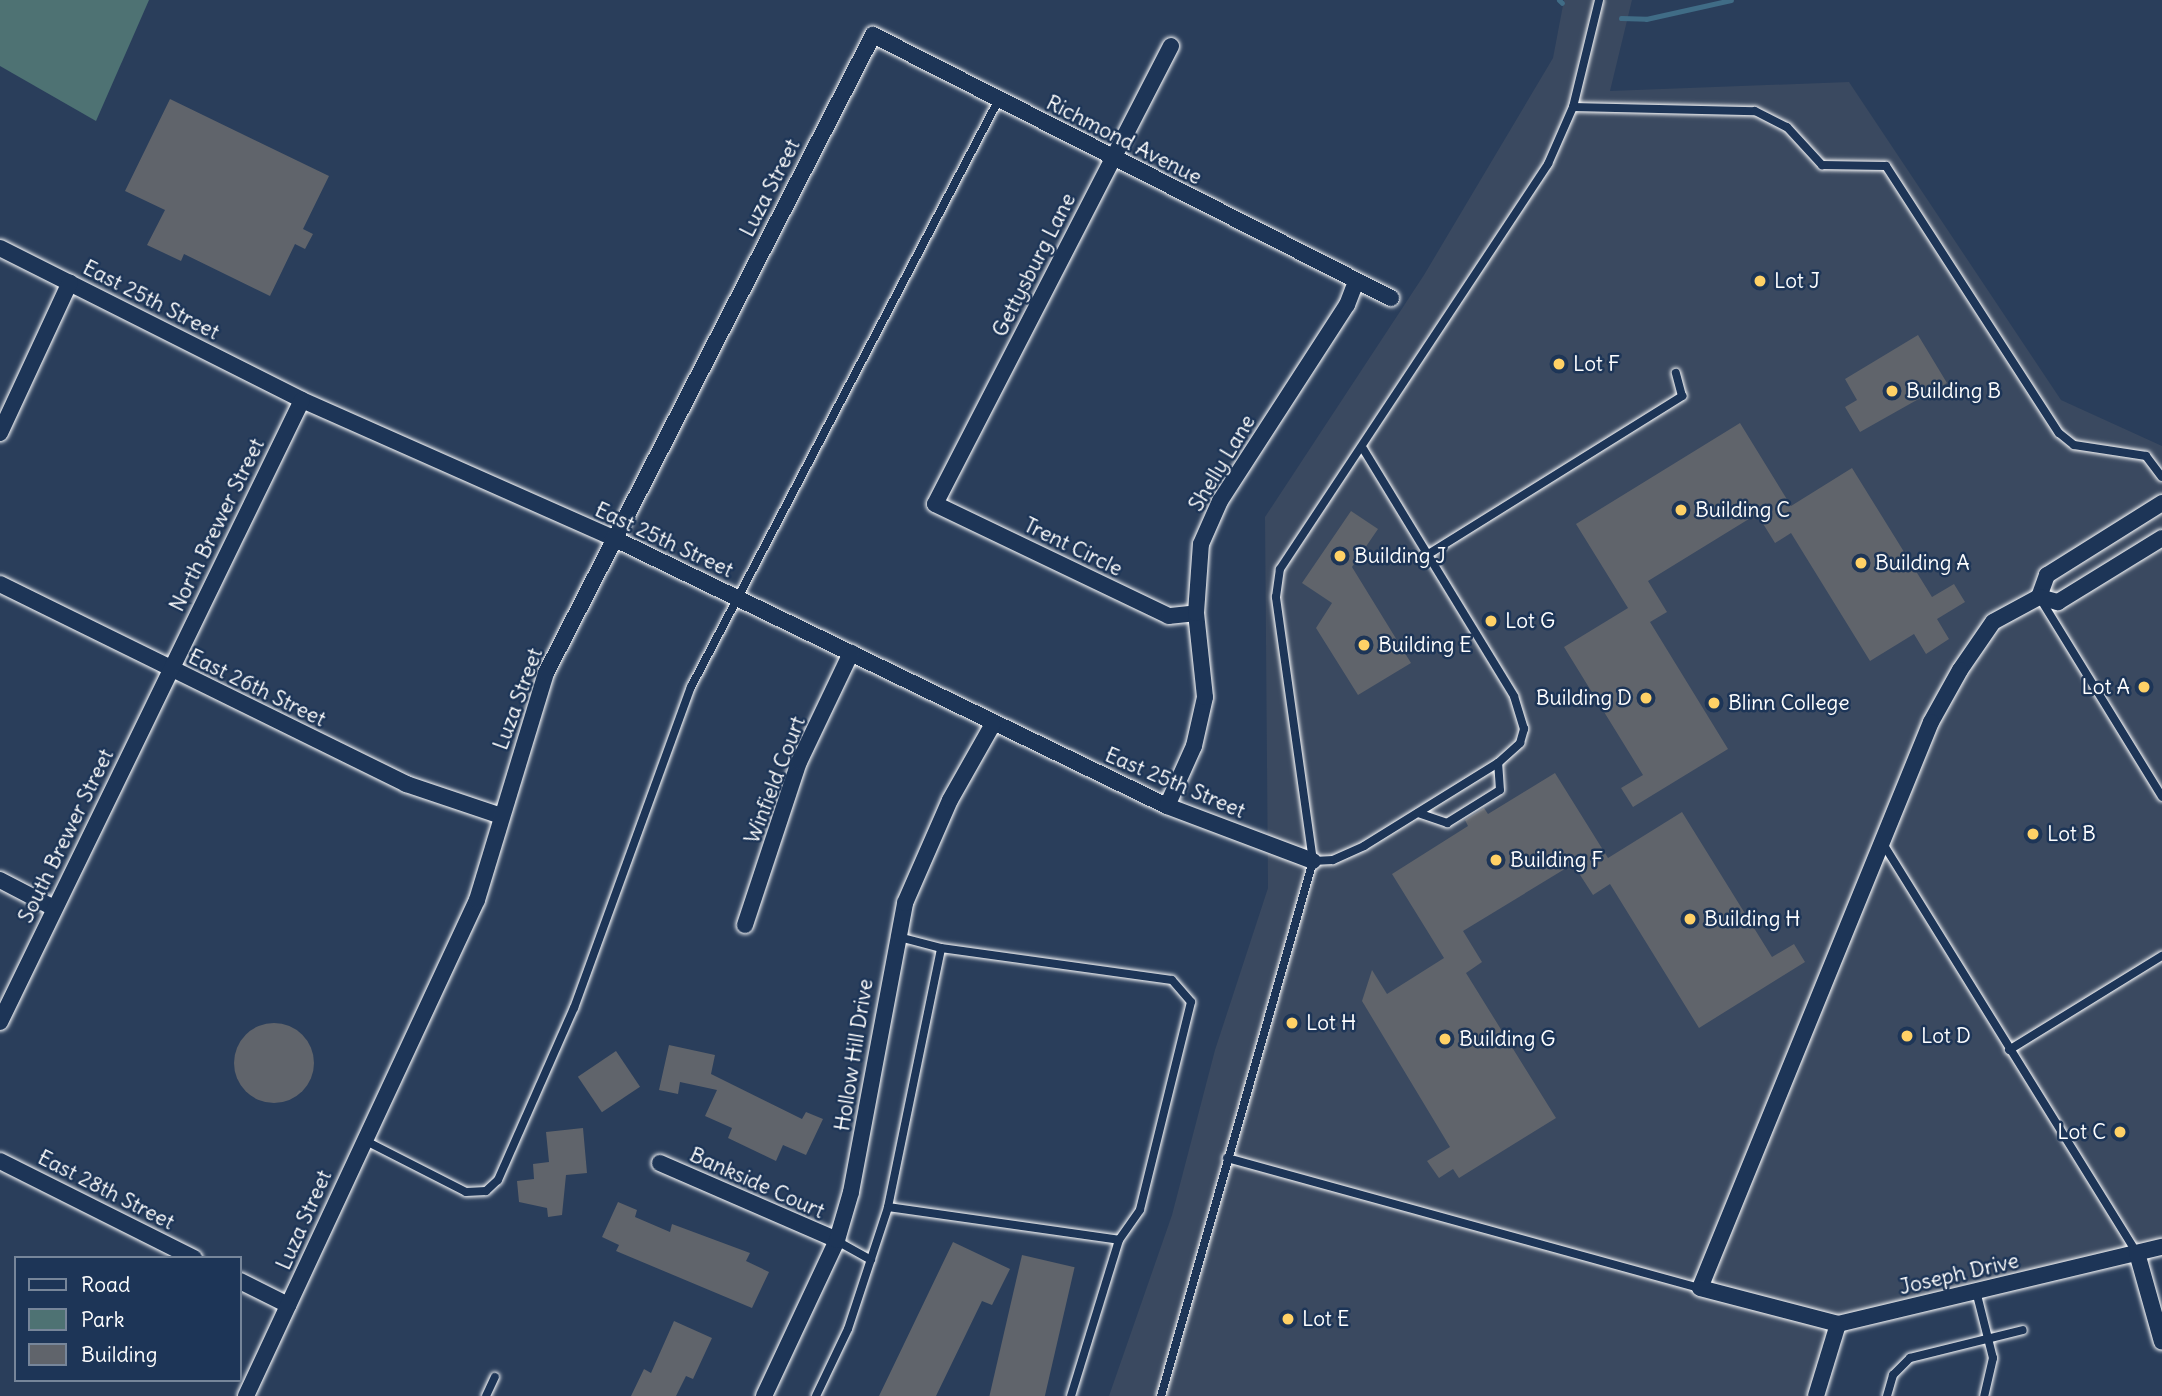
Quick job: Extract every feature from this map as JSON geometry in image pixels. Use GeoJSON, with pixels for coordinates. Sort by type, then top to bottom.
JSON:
{"type":"FeatureCollection","features":[{"type":"Feature","properties":{"kind":"street","name":"Richmond Avenue"},"geometry":{"type":"LineString","coordinates":[[873,34],[1391,298]]}},
{"type":"Feature","properties":{"kind":"street","name":"Luza Street"},"geometry":{"type":"LineString","coordinates":[[246,1396],[363,1140],[459,945],[546,673],[873,34]]}},
{"type":"Feature","properties":{"kind":"street","name":"Gettysburg Lane"},"geometry":{"type":"LineString","coordinates":[[935,504],[1171,46]]}},
{"type":"Feature","properties":{"kind":"street","name":"East 25th Street"},"geometry":{"type":"LineString","coordinates":[[0,248],[302,400],[613,538],[1167,806],[1313,861]]}},
{"type":"Feature","properties":{"kind":"street"},"geometry":{"type":"LineString","coordinates":[[0,433],[70,282]]}},
{"type":"Feature","properties":{"kind":"street","name":"Shelly Lane"},"geometry":{"type":"LineString","coordinates":[[1167,806],[1194,746],[1205,697],[1196,613],[1200,544],[1220,501],[1347,305],[1356,282]]}},
{"type":"Feature","properties":{"kind":"street","name":"North Brewer Street"},"geometry":{"type":"LineString","coordinates":[[171,669],[302,400]]}},
{"type":"Feature","properties":{"kind":"street"},"geometry":{"type":"LineString","coordinates":[[1816,1396],[1838,1324],[1700,1288],[1931,722],[1960,670],[1993,622],[2039,597],[2047,575],[2162,503]]}},
{"type":"Feature","properties":{"kind":"street","name":"Trent Circle"},"geometry":{"type":"LineString","coordinates":[[935,504],[1169,617],[1196,613]]}},
{"type":"Feature","properties":{"kind":"street"},"geometry":{"type":"LineString","coordinates":[[2039,597],[2058,602],[2162,538]]}},
{"type":"Feature","properties":{"kind":"street","name":"East 26th Street"},"geometry":{"type":"LineString","coordinates":[[0,584],[406,784],[501,816]]}},
{"type":"Feature","properties":{"kind":"street","name":"Winfield Court"},"geometry":{"type":"LineString","coordinates":[[745,925],[799,762],[851,653]]}},
{"type":"Feature","properties":{"kind":"street","name":"South Brewer Street"},"geometry":{"type":"LineString","coordinates":[[0,1022],[171,669]]}},
{"type":"Feature","properties":{"kind":"street","name":"Hollow Hill Drive"},"geometry":{"type":"LineString","coordinates":[[764,1396],[837,1240],[905,903],[928,849],[993,724]]}},
{"type":"Feature","properties":{"kind":"street"},"geometry":{"type":"LineString","coordinates":[[0,880],[54,908]]}},
{"type":"Feature","properties":{"kind":"street","name":"East 28th Street"},"geometry":{"type":"LineString","coordinates":[[0,1161],[190,1256]]}},
{"type":"Feature","properties":{"kind":"street","name":"Bankside Court"},"geometry":{"type":"LineString","coordinates":[[660,1163],[837,1240]]}},
{"type":"Feature","properties":{"kind":"street","name":"Joseph Drive"},"geometry":{"type":"LineString","coordinates":[[1838,1324],[2162,1247]]}},
{"type":"Feature","properties":{"kind":"street"},"geometry":{"type":"LineString","coordinates":[[2137,1253],[2162,1342]]}},
{"type":"Feature","properties":{"kind":"street"},"geometry":{"type":"LineString","coordinates":[[242,1282],[288,1305]]}},
{"type":"Feature","properties":{"kind":"lane"},"geometry":{"type":"LineString","coordinates":[[1161,1396],[1313,861],[1276,597],[1280,569],[1363,449],[1548,164],[1573,107],[1599,0]]}},
{"type":"Feature","properties":{"kind":"lane"},"geometry":{"type":"LineString","coordinates":[[363,1140],[466,1192],[486,1191],[498,1180],[574,1008],[691,687],[999,99]]}},
{"type":"Feature","properties":{"kind":"lane"},"geometry":{"type":"LineString","coordinates":[[1573,107],[1755,111],[1787,127],[1822,165],[1886,166],[1958,270],[2059,433],[2074,445],[2146,456],[2162,477]]}},
{"type":"Feature","properties":{"kind":"lane"},"geometry":{"type":"LineString","coordinates":[[1427,555],[1682,396],[1676,373]]}},
{"type":"Feature","properties":{"kind":"lane"},"geometry":{"type":"LineString","coordinates":[[1313,861],[1333,860],[1364,846],[1498,763],[1520,743],[1523,719],[1363,449]]}},
{"type":"Feature","properties":{"kind":"lane"},"geometry":{"type":"LineString","coordinates":[[2039,597],[2162,797]]}},
{"type":"Feature","properties":{"kind":"lane"},"geometry":{"type":"LineString","coordinates":[[1418,813],[1447,823],[1500,790],[1498,763]]}},
{"type":"Feature","properties":{"kind":"lane"},"geometry":{"type":"LineString","coordinates":[[1882,842],[2137,1253]]}},
{"type":"Feature","properties":{"kind":"lane"},"geometry":{"type":"LineString","coordinates":[[899,937],[941,948],[1172,980],[1191,1002],[1140,1210],[1119,1240],[1071,1396]]}},
{"type":"Feature","properties":{"kind":"lane"},"geometry":{"type":"LineString","coordinates":[[816,1396],[848,1329],[888,1207],[941,948]]}},
{"type":"Feature","properties":{"kind":"lane"},"geometry":{"type":"LineString","coordinates":[[2009,1050],[2162,956]]}},
{"type":"Feature","properties":{"kind":"lane"},"geometry":{"type":"LineString","coordinates":[[1227,1158],[1700,1288]]}},
{"type":"Feature","properties":{"kind":"lane"},"geometry":{"type":"LineString","coordinates":[[888,1207],[1119,1240]]}},
{"type":"Feature","properties":{"kind":"lane"},"geometry":{"type":"LineString","coordinates":[[837,1240],[871,1260]]}},
{"type":"Feature","properties":{"kind":"lane"},"geometry":{"type":"LineString","coordinates":[[1976,1291],[1990,1338],[1993,1366],[1984,1396]]}},
{"type":"Feature","properties":{"kind":"lane"},"geometry":{"type":"LineString","coordinates":[[1887,1396],[1894,1374],[1910,1358],[2023,1330]]}},
{"type":"Feature","properties":{"kind":"lane"},"geometry":{"type":"LineString","coordinates":[[486,1396],[495,1377]]}},
{"type":"Feature","properties":{"kind":"shaded area","name":"Blinn College"},"geometry":{"type":"Polygon","coordinates":[[[1564,0],[1632,0],[1610,91],[1849,82],[2061,400],[2162,446],[2162,1255],[1839,1324],[1816,1396],[1109,1396],[1172,1215],[1215,1050],[1268,888],[1265,517],[1424,275],[1553,58],[1564,0]]]}},
{"type":"Feature","properties":{"kind":"green space"},"geometry":{"type":"Polygon","coordinates":[[[0,0],[149,0],[96,121],[0,66],[0,0]]]}},
{"type":"Feature","properties":{"kind":"building"},"geometry":{"type":"Polygon","coordinates":[[[170,99],[329,176],[303,229],[313,234],[305,249],[295,244],[270,296],[184,254],[181,261],[147,245],[165,210],[125,191],[170,99]]]}},
{"type":"Feature","properties":{"kind":"building","name":"Building B"},"geometry":{"type":"Polygon","coordinates":[[[1918,335],[1947,383],[1860,432],[1845,407],[1857,400],[1845,379],[1918,335]]]}},
{"type":"Feature","properties":{"kind":"building"},"geometry":{"type":"Polygon","coordinates":[[[1740,423],[1791,506],[1852,468],[1932,597],[1954,584],[1965,602],[1937,619],[1949,639],[1926,654],[1914,634],[1870,661],[1791,533],[1775,543],[1757,514],[1648,581],[1667,612],[1650,622],[1728,749],[1633,807],[1621,788],[1643,775],[1564,647],[1628,608],[1576,524],[1740,423]]]}},
{"type":"Feature","properties":{"kind":"building","name":"Building E"},"geometry":{"type":"Polygon","coordinates":[[[1351,511],[1378,529],[1352,567],[1411,663],[1358,695],[1316,628],[1332,603],[1302,583],[1351,511]]]}},
{"type":"Feature","properties":{"kind":"building"},"geometry":{"type":"Polygon","coordinates":[[[1555,773],[1608,858],[1682,812],[1772,957],[1794,944],[1805,962],[1699,1028],[1610,884],[1593,895],[1573,864],[1463,931],[1482,962],[1466,973],[1556,1118],[1459,1178],[1453,1169],[1439,1178],[1427,1161],[1450,1147],[1362,1001],[1372,970],[1387,994],[1444,958],[1392,874],[1468,826],[1465,820],[1484,808],[1488,814],[1555,773]]]}},
{"type":"Feature","properties":{"kind":"building"},"geometry":{"type":"Polygon","coordinates":[[[266,1023],[282,1023],[303,1034],[314,1055],[314,1071],[303,1092],[282,1103],[266,1103],[252,1097],[240,1085],[234,1071],[234,1055],[240,1041],[252,1029],[266,1023]]]}},
{"type":"Feature","properties":{"kind":"building"},"geometry":{"type":"Polygon","coordinates":[[[669,1045],[715,1055],[711,1074],[802,1119],[806,1112],[823,1119],[806,1155],[783,1145],[776,1161],[728,1138],[732,1128],[705,1116],[717,1090],[680,1082],[678,1094],[659,1090],[669,1045]]]}},
{"type":"Feature","properties":{"kind":"building"},"geometry":{"type":"Polygon","coordinates":[[[616,1051],[640,1087],[602,1112],[578,1077],[616,1051]]]}},
{"type":"Feature","properties":{"kind":"building"},"geometry":{"type":"Polygon","coordinates":[[[583,1128],[587,1173],[566,1175],[562,1215],[548,1217],[547,1208],[519,1202],[517,1181],[534,1179],[533,1164],[549,1162],[546,1132],[583,1128]]]}},
{"type":"Feature","properties":{"kind":"building"},"geometry":{"type":"Polygon","coordinates":[[[618,1202],[637,1210],[635,1217],[670,1232],[672,1224],[750,1253],[746,1261],[769,1272],[752,1308],[616,1251],[619,1245],[602,1237],[618,1202]]]}},
{"type":"Feature","properties":{"kind":"building"},"geometry":{"type":"Polygon","coordinates":[[[953,1242],[1010,1269],[992,1305],[982,1301],[936,1396],[879,1396],[953,1242]]]}},
{"type":"Feature","properties":{"kind":"building"},"geometry":{"type":"Polygon","coordinates":[[[1022,1255],[1075,1267],[1045,1396],[989,1396],[1022,1255]]]}},
{"type":"Feature","properties":{"kind":"building"},"geometry":{"type":"Polygon","coordinates":[[[674,1321],[712,1338],[693,1379],[686,1376],[676,1396],[631,1396],[644,1369],[651,1373],[674,1321]]]}},
{"type":"Feature","properties":{"kind":"waterway"},"geometry":{"type":"LineString","coordinates":[[1559,0],[1562,3]]}},
{"type":"Feature","properties":{"kind":"waterway"},"geometry":{"type":"LineString","coordinates":[[1621,18],[1646,19],[1731,0]]}},
{"type":"Feature","properties":{"kind":"place","name":"Lot J"},"geometry":{"type":"Point","coordinates":[1760,281]}},
{"type":"Feature","properties":{"kind":"place","name":"Lot F"},"geometry":{"type":"Point","coordinates":[1559,364]}},
{"type":"Feature","properties":{"kind":"place","name":"Building B"},"geometry":{"type":"Point","coordinates":[1892,391]}},
{"type":"Feature","properties":{"kind":"place","name":"Building C"},"geometry":{"type":"Point","coordinates":[1681,510]}},
{"type":"Feature","properties":{"kind":"place","name":"Building J"},"geometry":{"type":"Point","coordinates":[1340,556]}},
{"type":"Feature","properties":{"kind":"place","name":"Building A"},"geometry":{"type":"Point","coordinates":[1861,563]}},
{"type":"Feature","properties":{"kind":"place","name":"Lot G"},"geometry":{"type":"Point","coordinates":[1491,621]}},
{"type":"Feature","properties":{"kind":"place","name":"Building E"},"geometry":{"type":"Point","coordinates":[1364,645]}},
{"type":"Feature","properties":{"kind":"place","name":"Lot A"},"geometry":{"type":"Point","coordinates":[2144,687]}},
{"type":"Feature","properties":{"kind":"place","name":"Building D"},"geometry":{"type":"Point","coordinates":[1646,698]}},
{"type":"Feature","properties":{"kind":"place","name":"Blinn College"},"geometry":{"type":"Point","coordinates":[1714,703]}},
{"type":"Feature","properties":{"kind":"place","name":"Lot B"},"geometry":{"type":"Point","coordinates":[2033,834]}},
{"type":"Feature","properties":{"kind":"place","name":"Building F"},"geometry":{"type":"Point","coordinates":[1496,860]}},
{"type":"Feature","properties":{"kind":"place","name":"Building H"},"geometry":{"type":"Point","coordinates":[1690,919]}},
{"type":"Feature","properties":{"kind":"place","name":"Lot H"},"geometry":{"type":"Point","coordinates":[1292,1023]}},
{"type":"Feature","properties":{"kind":"place","name":"Lot D"},"geometry":{"type":"Point","coordinates":[1907,1036]}},
{"type":"Feature","properties":{"kind":"place","name":"Building G"},"geometry":{"type":"Point","coordinates":[1445,1039]}},
{"type":"Feature","properties":{"kind":"place","name":"Lot C"},"geometry":{"type":"Point","coordinates":[2120,1132]}},
{"type":"Feature","properties":{"kind":"place","name":"Lot E"},"geometry":{"type":"Point","coordinates":[1288,1319]}}]}
